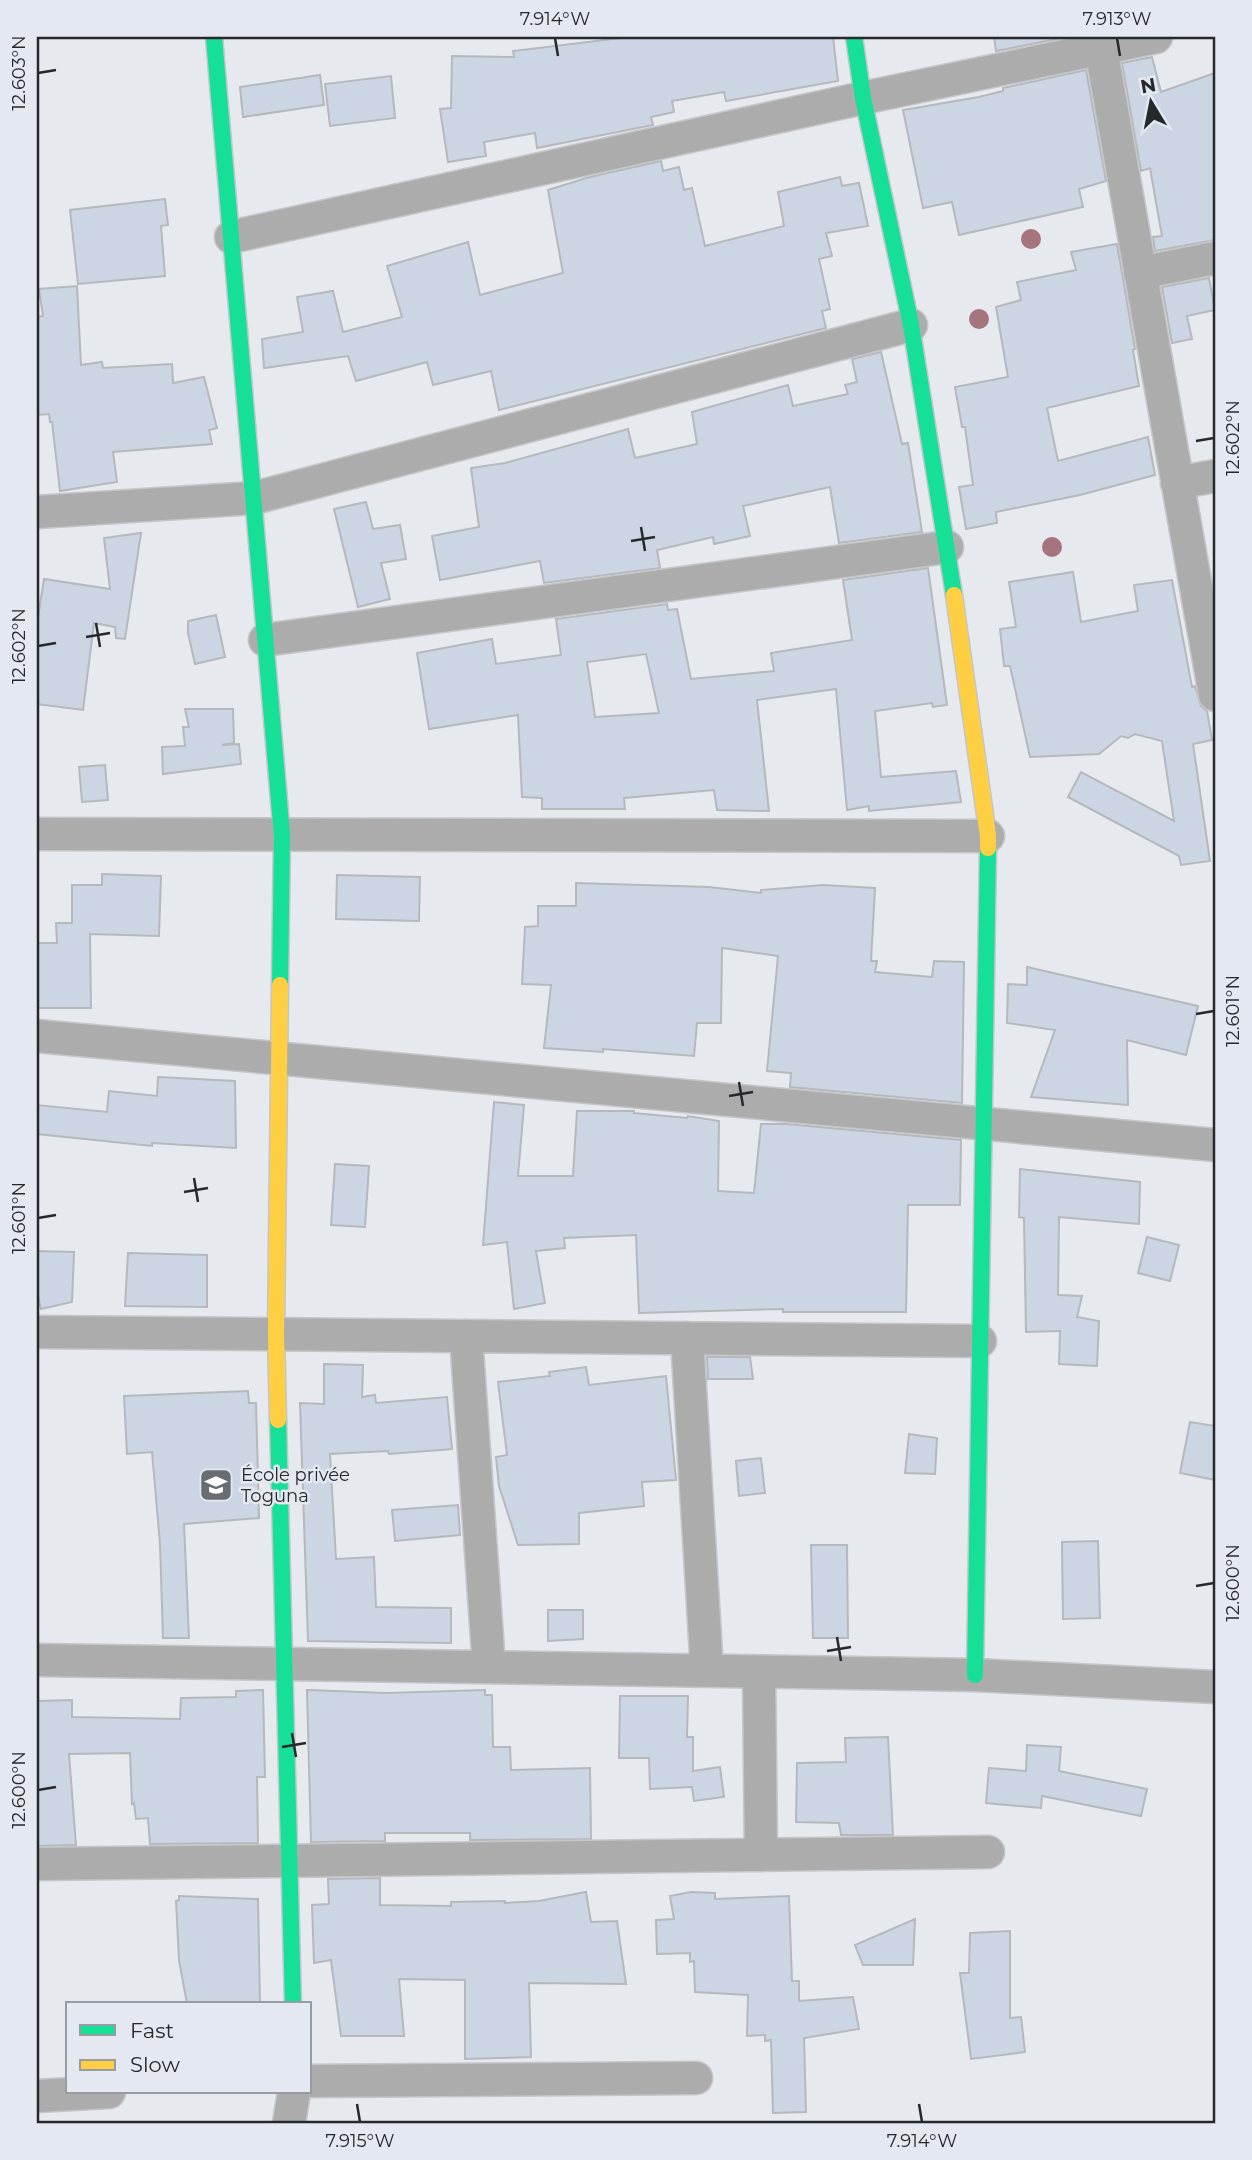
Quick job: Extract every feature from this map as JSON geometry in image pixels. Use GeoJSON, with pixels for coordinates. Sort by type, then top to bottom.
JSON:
{"type":"FeatureCollection","features":[{"type":"Feature","properties":{"kind":"street"},"geometry":{"type":"LineString","coordinates":[[214,37],[282,836],[276,1334],[293,2002]]}},
{"type":"Feature","properties":{"kind":"street"},"geometry":{"type":"LineString","coordinates":[[854,37],[863,98],[911,325],[947,547],[988,836],[975,1675]]}},
{"type":"Feature","properties":{"kind":"street"},"geometry":{"type":"LineString","coordinates":[[231,237],[863,98],[1100,42],[1156,37]]}},
{"type":"Feature","properties":{"kind":"street"},"geometry":{"type":"LineString","coordinates":[[1100,42],[1215,695]]}},
{"type":"Feature","properties":{"kind":"street"},"geometry":{"type":"LineString","coordinates":[[1140,273],[1215,258]]}},
{"type":"Feature","properties":{"kind":"street"},"geometry":{"type":"LineString","coordinates":[[37,512],[254,498],[911,325]]}},
{"type":"Feature","properties":{"kind":"street"},"geometry":{"type":"LineString","coordinates":[[1177,482],[1215,476]]}},
{"type":"Feature","properties":{"kind":"street"},"geometry":{"type":"LineString","coordinates":[[265,640],[947,547]]}},
{"type":"Feature","properties":{"kind":"street"},"geometry":{"type":"LineString","coordinates":[[37,834],[988,836]]}},
{"type":"Feature","properties":{"kind":"street"},"geometry":{"type":"LineString","coordinates":[[37,1036],[1215,1145]]}},
{"type":"Feature","properties":{"kind":"street"},"geometry":{"type":"LineString","coordinates":[[37,1332],[980,1341]]}},
{"type":"Feature","properties":{"kind":"street"},"geometry":{"type":"LineString","coordinates":[[466,1336],[489,1667]]}},
{"type":"Feature","properties":{"kind":"street"},"geometry":{"type":"LineString","coordinates":[[687,1338],[707,1671]]}},
{"type":"Feature","properties":{"kind":"street"},"geometry":{"type":"LineString","coordinates":[[37,1661],[975,1675],[1215,1687]]}},
{"type":"Feature","properties":{"kind":"street"},"geometry":{"type":"LineString","coordinates":[[759,1672],[761,1855]]}},
{"type":"Feature","properties":{"kind":"street"},"geometry":{"type":"LineString","coordinates":[[37,1864],[988,1852]]}},
{"type":"Feature","properties":{"kind":"street"},"geometry":{"type":"LineString","coordinates":[[312,2081],[696,2078]]}},
{"type":"Feature","properties":{"kind":"street"},"geometry":{"type":"LineString","coordinates":[[37,2096],[73,2094]]}},
{"type":"Feature","properties":{"kind":"street"},"geometry":{"type":"LineString","coordinates":[[289,2123],[294,2094]]}},
{"type":"Feature","properties":{"kind":"building"},"geometry":{"type":"Polygon","coordinates":[[[629,37],[833,37],[838,81],[726,101],[724,92],[672,101],[674,112],[651,117],[653,125],[537,148],[535,133],[484,142],[486,156],[448,162],[440,109],[451,108],[452,56],[514,57],[513,51],[629,37]]]}},
{"type":"Feature","properties":{"kind":"building"},"geometry":{"type":"Polygon","coordinates":[[[994,37],[1067,37],[996,51],[994,37]]]}},
{"type":"Feature","properties":{"kind":"building"},"geometry":{"type":"Polygon","coordinates":[[[1152,57],[1161,92],[1215,73],[1215,240],[1155,251],[1153,237],[1162,236],[1150,168],[1141,171],[1122,63],[1152,57]]]}},
{"type":"Feature","properties":{"kind":"building"},"geometry":{"type":"Polygon","coordinates":[[[1086,70],[1106,181],[1079,189],[1083,207],[959,235],[952,202],[923,208],[903,110],[979,97],[1003,91],[1003,88],[1086,70]]]}},
{"type":"Feature","properties":{"kind":"building"},"geometry":{"type":"Polygon","coordinates":[[[320,75],[324,105],[243,117],[240,87],[320,75]]]}},
{"type":"Feature","properties":{"kind":"building"},"geometry":{"type":"Polygon","coordinates":[[[391,76],[395,118],[330,126],[325,84],[391,76]]]}},
{"type":"Feature","properties":{"kind":"building"},"geometry":{"type":"Polygon","coordinates":[[[661,161],[663,171],[679,167],[684,190],[692,188],[705,246],[784,226],[778,192],[840,177],[842,186],[859,183],[868,226],[826,233],[832,256],[819,259],[830,309],[822,311],[826,328],[499,410],[491,371],[433,385],[427,362],[356,381],[348,356],[264,368],[262,339],[303,332],[297,297],[333,291],[343,332],[402,317],[387,266],[468,242],[480,295],[563,273],[548,190],[590,177],[661,161]]]}},
{"type":"Feature","properties":{"kind":"building"},"geometry":{"type":"Polygon","coordinates":[[[165,199],[168,225],[161,226],[165,276],[78,284],[70,210],[165,199]]]}},
{"type":"Feature","properties":{"kind":"building"},"geometry":{"type":"Polygon","coordinates":[[[1117,244],[1139,386],[1047,408],[1058,461],[1148,437],[1155,475],[1080,495],[996,512],[997,523],[966,529],[959,487],[973,485],[965,427],[962,427],[955,387],[1008,377],[996,307],[1021,300],[1017,282],[1076,270],[1071,252],[1117,244]]]}},
{"type":"Feature","properties":{"kind":"building"},"geometry":{"type":"Polygon","coordinates":[[[1209,278],[1215,310],[1187,316],[1192,339],[1172,343],[1162,287],[1209,278]]]}},
{"type":"Feature","properties":{"kind":"building"},"geometry":{"type":"Polygon","coordinates":[[[77,286],[81,365],[102,362],[103,368],[172,364],[173,383],[204,377],[217,428],[209,430],[212,444],[113,452],[117,482],[60,491],[52,422],[49,414],[37,415],[37,317],[43,316],[39,289],[77,286]]]}},
{"type":"Feature","properties":{"kind":"building"},"geometry":{"type":"Polygon","coordinates":[[[881,352],[902,444],[908,443],[922,532],[839,543],[830,487],[743,506],[750,536],[714,544],[713,537],[657,550],[660,568],[544,583],[540,561],[440,580],[432,536],[479,527],[471,468],[505,463],[628,429],[635,458],[697,444],[692,412],[788,385],[793,406],[848,394],[845,385],[857,382],[852,359],[881,352]]]}},
{"type":"Feature","properties":{"kind":"building"},"geometry":{"type":"Polygon","coordinates":[[[366,502],[373,529],[400,525],[406,559],[381,563],[390,599],[358,607],[334,509],[366,502]]]}},
{"type":"Feature","properties":{"kind":"building"},"geometry":{"type":"Polygon","coordinates":[[[141,533],[125,639],[116,638],[115,627],[94,623],[83,710],[37,704],[37,624],[44,579],[110,589],[104,538],[141,533]]]}},
{"type":"Feature","properties":{"kind":"building"},"geometry":{"type":"Polygon","coordinates":[[[928,568],[947,705],[933,707],[932,703],[875,711],[881,777],[956,771],[961,802],[869,811],[869,806],[847,810],[836,689],[757,700],[769,811],[717,810],[714,790],[624,798],[625,809],[542,809],[542,798],[522,797],[518,715],[429,729],[417,653],[492,639],[496,664],[561,655],[556,619],[667,604],[668,610],[677,609],[691,679],[774,671],[771,653],[852,640],[843,580],[928,568]],[[646,654],[587,662],[595,717],[659,713],[646,654]]]}},
{"type":"Feature","properties":{"kind":"building"},"geometry":{"type":"Polygon","coordinates":[[[1073,572],[1081,622],[1138,611],[1134,585],[1172,580],[1192,687],[1195,686],[1201,706],[1207,711],[1212,740],[1193,744],[1210,861],[1181,865],[1179,856],[1068,797],[1081,772],[1174,821],[1162,741],[1135,734],[1128,738],[1121,736],[1099,754],[1030,757],[1010,666],[1004,666],[1000,629],[1016,627],[1009,582],[1073,572]]]}},
{"type":"Feature","properties":{"kind":"building"},"geometry":{"type":"Polygon","coordinates":[[[216,615],[225,657],[195,664],[188,621],[216,615]]]}},
{"type":"Feature","properties":{"kind":"building"},"geometry":{"type":"Polygon","coordinates":[[[185,709],[233,709],[234,743],[222,745],[239,744],[241,764],[163,774],[162,747],[185,746],[183,727],[189,727],[185,709]]]}},
{"type":"Feature","properties":{"kind":"building"},"geometry":{"type":"Polygon","coordinates":[[[105,765],[108,800],[82,802],[79,767],[105,765]]]}},
{"type":"Feature","properties":{"kind":"building"},"geometry":{"type":"Polygon","coordinates":[[[102,874],[161,876],[159,936],[90,934],[91,1008],[37,1008],[37,943],[57,943],[56,923],[72,923],[72,885],[102,885],[102,874]]]}},
{"type":"Feature","properties":{"kind":"building"},"geometry":{"type":"Polygon","coordinates":[[[337,875],[420,877],[419,921],[336,919],[337,875]]]}},
{"type":"Feature","properties":{"kind":"building"},"geometry":{"type":"Polygon","coordinates":[[[576,883],[709,887],[761,893],[761,890],[823,885],[875,888],[871,961],[877,961],[875,972],[932,977],[934,961],[964,962],[962,1103],[790,1087],[791,1073],[767,1071],[778,956],[722,948],[721,1023],[697,1023],[694,1056],[603,1049],[603,1052],[544,1048],[551,985],[522,984],[525,927],[538,926],[538,906],[576,906],[576,883]]]}},
{"type":"Feature","properties":{"kind":"building"},"geometry":{"type":"Polygon","coordinates":[[[1027,967],[1198,1006],[1186,1055],[1127,1040],[1128,1105],[1031,1097],[1055,1030],[1007,1023],[1008,984],[1027,985],[1027,967]]]}},
{"type":"Feature","properties":{"kind":"building"},"geometry":{"type":"Polygon","coordinates":[[[158,1077],[235,1081],[236,1148],[152,1143],[152,1146],[37,1134],[37,1105],[107,1112],[109,1091],[157,1096],[158,1077]]]}},
{"type":"Feature","properties":{"kind":"building"},"geometry":{"type":"Polygon","coordinates":[[[494,1102],[524,1105],[518,1176],[573,1176],[577,1111],[634,1111],[719,1121],[718,1191],[754,1193],[761,1124],[961,1140],[960,1205],[908,1205],[906,1312],[783,1312],[783,1309],[639,1313],[636,1235],[564,1238],[565,1248],[536,1251],[545,1303],[514,1309],[507,1242],[483,1245],[494,1102]]]}},
{"type":"Feature","properties":{"kind":"building"},"geometry":{"type":"Polygon","coordinates":[[[335,1164],[369,1166],[365,1227],[331,1225],[335,1164]]]}},
{"type":"Feature","properties":{"kind":"building"},"geometry":{"type":"Polygon","coordinates":[[[1020,1169],[1140,1182],[1139,1224],[1059,1217],[1058,1295],[1082,1296],[1077,1317],[1099,1321],[1097,1366],[1059,1364],[1060,1331],[1026,1332],[1024,1218],[1019,1217],[1020,1169]]]}},
{"type":"Feature","properties":{"kind":"building"},"geometry":{"type":"Polygon","coordinates":[[[1147,1237],[1179,1245],[1170,1281],[1138,1273],[1147,1237]]]}},
{"type":"Feature","properties":{"kind":"building"},"geometry":{"type":"Polygon","coordinates":[[[37,1251],[74,1252],[72,1302],[41,1309],[37,1291],[37,1251]]]}},
{"type":"Feature","properties":{"kind":"building"},"geometry":{"type":"Polygon","coordinates":[[[128,1253],[207,1255],[207,1307],[125,1306],[128,1253]]]}},
{"type":"Feature","properties":{"kind":"building"},"geometry":{"type":"Polygon","coordinates":[[[707,1357],[750,1357],[753,1379],[708,1379],[707,1357]]]}},
{"type":"Feature","properties":{"kind":"building"},"geometry":{"type":"Polygon","coordinates":[[[324,1364],[363,1365],[362,1397],[375,1395],[376,1403],[447,1397],[452,1449],[389,1454],[388,1451],[330,1454],[336,1559],[374,1557],[376,1607],[451,1608],[451,1643],[308,1641],[300,1403],[324,1404],[324,1364]]]}},
{"type":"Feature","properties":{"kind":"building"},"geometry":{"type":"Polygon","coordinates":[[[586,1367],[589,1385],[666,1376],[676,1480],[642,1482],[644,1506],[579,1513],[579,1544],[518,1545],[499,1486],[496,1457],[507,1455],[498,1382],[550,1376],[549,1372],[586,1367]]]}},
{"type":"Feature","properties":{"kind":"building"},"geometry":{"type":"Polygon","coordinates":[[[248,1391],[249,1403],[256,1403],[259,1518],[184,1524],[189,1638],[163,1638],[160,1544],[152,1452],[127,1454],[124,1396],[248,1391]]]}},
{"type":"Feature","properties":{"kind":"building"},"geometry":{"type":"Polygon","coordinates":[[[1190,1422],[1215,1426],[1215,1480],[1180,1473],[1190,1422]]]}},
{"type":"Feature","properties":{"kind":"building"},"geometry":{"type":"Polygon","coordinates":[[[909,1434],[937,1438],[935,1474],[905,1473],[909,1434]]]}},
{"type":"Feature","properties":{"kind":"building"},"geometry":{"type":"Polygon","coordinates":[[[761,1458],[765,1493],[739,1496],[736,1461],[761,1458]]]}},
{"type":"Feature","properties":{"kind":"building"},"geometry":{"type":"Polygon","coordinates":[[[458,1505],[460,1535],[395,1541],[392,1510],[458,1505]]]}},
{"type":"Feature","properties":{"kind":"building"},"geometry":{"type":"Polygon","coordinates":[[[1098,1541],[1100,1618],[1063,1619],[1062,1542],[1098,1541]]]}},
{"type":"Feature","properties":{"kind":"building"},"geometry":{"type":"Polygon","coordinates":[[[811,1545],[847,1545],[848,1638],[813,1638],[811,1545]]]}},
{"type":"Feature","properties":{"kind":"building"},"geometry":{"type":"Polygon","coordinates":[[[548,1610],[583,1610],[583,1639],[548,1641],[548,1610]]]}},
{"type":"Feature","properties":{"kind":"building"},"geometry":{"type":"Polygon","coordinates":[[[263,1690],[265,1777],[257,1777],[258,1843],[150,1844],[148,1818],[136,1819],[134,1803],[132,1804],[130,1753],[69,1754],[76,1845],[37,1846],[37,1701],[72,1700],[72,1717],[180,1719],[181,1698],[236,1697],[236,1691],[263,1690]]]}},
{"type":"Feature","properties":{"kind":"building"},"geometry":{"type":"Polygon","coordinates":[[[307,1690],[387,1693],[485,1690],[485,1695],[492,1695],[493,1747],[510,1747],[511,1770],[590,1768],[591,1839],[470,1840],[470,1833],[385,1833],[385,1841],[311,1842],[307,1690]]]}},
{"type":"Feature","properties":{"kind":"building"},"geometry":{"type":"Polygon","coordinates":[[[620,1696],[688,1696],[687,1737],[693,1737],[693,1771],[720,1767],[724,1797],[694,1801],[692,1787],[650,1789],[649,1758],[619,1758],[620,1696]]]}},
{"type":"Feature","properties":{"kind":"building"},"geometry":{"type":"Polygon","coordinates":[[[888,1737],[893,1835],[841,1835],[839,1823],[796,1822],[797,1763],[846,1762],[845,1738],[888,1737]]]}},
{"type":"Feature","properties":{"kind":"building"},"geometry":{"type":"Polygon","coordinates":[[[1027,1745],[1061,1747],[1059,1771],[1147,1789],[1141,1816],[1042,1796],[1041,1808],[986,1803],[989,1768],[1026,1771],[1027,1745]]]}},
{"type":"Feature","properties":{"kind":"building"},"geometry":{"type":"Polygon","coordinates":[[[380,1878],[380,1905],[451,1906],[451,1902],[539,1901],[586,1892],[591,1922],[617,1921],[626,1984],[529,1983],[531,2057],[465,2059],[465,1980],[399,1979],[404,2036],[341,2036],[331,1960],[314,1963],[312,1905],[329,1904],[328,1879],[380,1878]]]}},
{"type":"Feature","properties":{"kind":"building"},"geometry":{"type":"Polygon","coordinates":[[[691,1892],[715,1893],[715,1899],[789,1896],[792,1981],[799,1981],[799,2001],[853,1997],[859,2029],[804,2038],[806,2112],[773,2113],[771,2040],[765,2041],[765,2035],[747,2036],[748,1995],[695,1992],[694,1961],[690,1962],[690,1953],[657,1954],[656,1920],[674,1919],[670,1896],[691,1892]]]}},
{"type":"Feature","properties":{"kind":"building"},"geometry":{"type":"Polygon","coordinates":[[[179,1896],[258,1899],[260,2002],[187,2002],[179,1960],[176,1901],[179,1896]]]}},
{"type":"Feature","properties":{"kind":"building"},"geometry":{"type":"Polygon","coordinates":[[[915,1919],[913,1965],[863,1965],[855,1945],[915,1919]]]}},
{"type":"Feature","properties":{"kind":"building"},"geometry":{"type":"Polygon","coordinates":[[[1010,1931],[1010,2018],[1021,2017],[1025,2052],[971,2059],[960,1973],[969,1973],[970,1933],[1010,1931]]]}},
{"type":"Feature","properties":{"kind":"traffic: fast"},"geometry":{"type":"LineString","coordinates":[[214,37],[282,836],[280,985]]}},
{"type":"Feature","properties":{"kind":"traffic: fast"},"geometry":{"type":"LineString","coordinates":[[854,37],[863,98],[911,325],[954,595]]}},
{"type":"Feature","properties":{"kind":"traffic: fast"},"geometry":{"type":"LineString","coordinates":[[975,1675],[988,848]]}},
{"type":"Feature","properties":{"kind":"traffic: fast"},"geometry":{"type":"LineString","coordinates":[[278,1420],[293,2002]]}},
{"type":"Feature","properties":{"kind":"traffic: slow"},"geometry":{"type":"LineString","coordinates":[[954,595],[988,848]]}},
{"type":"Feature","properties":{"kind":"traffic: slow"},"geometry":{"type":"LineString","coordinates":[[278,1420],[276,1334],[280,985]]}},
{"type":"Feature","properties":{"kind":"place","name":"École privée Toguna"},"geometry":{"type":"Point","coordinates":[216,1485]}}]}
